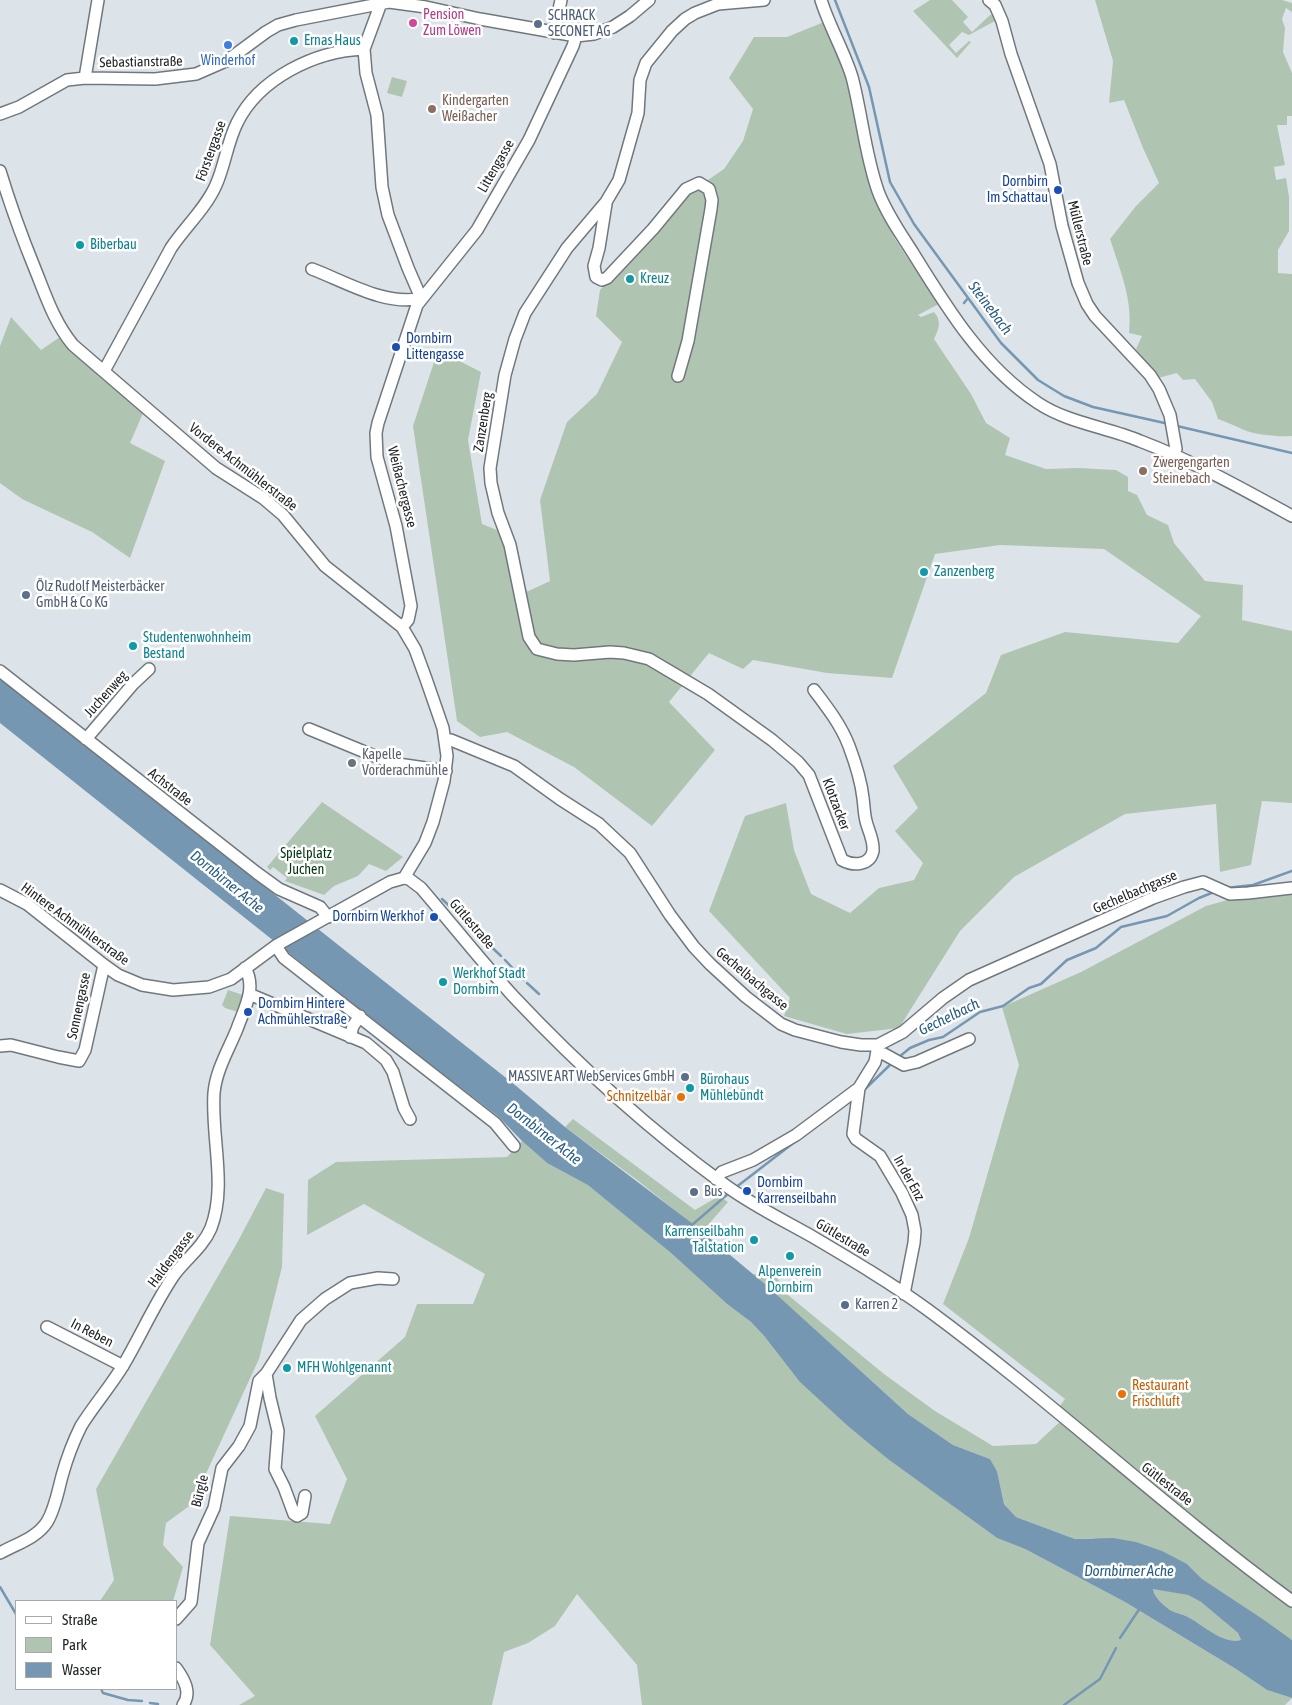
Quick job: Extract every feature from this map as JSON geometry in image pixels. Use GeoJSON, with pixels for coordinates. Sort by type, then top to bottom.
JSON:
{"type":"FeatureCollection","features":[{"type":"Feature","properties":{"kind":"street"},"geometry":{"type":"LineString","coordinates":[[85,78],[98,0]]}},
{"type":"Feature","properties":{"kind":"street"},"geometry":{"type":"LineString","coordinates":[[554,33],[562,0]]}},
{"type":"Feature","properties":{"kind":"street","name":"Sebastianstraße"},"geometry":{"type":"LineString","coordinates":[[0,114],[19,107],[67,80],[85,78],[155,79],[189,76],[206,71],[228,60],[278,25],[381,3],[427,3],[480,20],[576,36],[594,34],[612,27],[630,16],[649,0]]}},
{"type":"Feature","properties":{"kind":"street","name":"Zanzenberg"},"geometry":{"type":"LineString","coordinates":[[557,654],[537,649],[529,637],[510,545],[498,513],[491,483],[490,468],[505,375],[515,338],[525,313],[567,248],[606,202],[619,180],[638,113],[642,71],[659,45],[685,19],[695,12],[718,4],[764,0]]}},
{"type":"Feature","properties":{"kind":"street"},"geometry":{"type":"LineString","coordinates":[[821,0],[851,76],[864,138],[879,192],[896,225],[934,286],[984,356],[1018,388],[1039,404],[1062,416],[1125,435],[1174,454],[1292,516]]}},
{"type":"Feature","properties":{"kind":"street","name":"Müllerstraße"},"geometry":{"type":"LineString","coordinates":[[989,0],[995,5],[1002,20],[1011,54],[1050,164],[1071,262],[1087,304],[1095,316],[1150,375],[1159,389],[1167,406],[1174,434],[1176,449],[1174,454]]}},
{"type":"Feature","properties":{"kind":"street"},"geometry":{"type":"LineString","coordinates":[[312,269],[355,288],[384,296],[409,300],[421,298],[387,213],[382,187],[377,116],[366,73],[364,49],[381,3]]}},
{"type":"Feature","properties":{"kind":"street","name":"Littengasse"},"geometry":{"type":"LineString","coordinates":[[421,298],[476,230],[529,140],[576,36]]}},
{"type":"Feature","properties":{"kind":"street","name":"Förstergasse"},"geometry":{"type":"LineString","coordinates":[[104,371],[171,248],[212,193],[221,172],[230,138],[246,108],[258,94],[276,79],[301,64],[343,52],[364,49]]}},
{"type":"Feature","properties":{"kind":"street","name":"Vordere-Achmühlerstraße"},"geometry":{"type":"LineString","coordinates":[[0,171],[25,244],[57,322],[73,345],[216,468],[263,498],[283,515],[325,566],[402,627],[415,648],[443,728],[447,756],[446,771],[430,829],[425,842],[404,878]]}},
{"type":"Feature","properties":{"kind":"street","name":"Zanzenberg"},"geometry":{"type":"LineString","coordinates":[[606,202],[599,248],[594,266],[596,277],[602,280],[607,278],[653,229],[686,189],[699,183],[709,189],[712,200],[711,210],[688,341],[678,376]]}},
{"type":"Feature","properties":{"kind":"street","name":"Weißachergasse"},"geometry":{"type":"LineString","coordinates":[[402,627],[408,620],[411,606],[396,526],[377,457],[376,433],[417,305],[421,298]]}},
{"type":"Feature","properties":{"kind":"street","name":"Klotzacker"},"geometry":{"type":"LineString","coordinates":[[557,654],[574,655],[617,652],[649,659],[708,694],[772,740],[798,762],[809,775],[842,860],[850,864],[859,864],[865,862],[873,850],[863,796],[848,745],[840,727],[814,690]]}},
{"type":"Feature","properties":{"kind":"street","name":"Juchenweg"},"geometry":{"type":"LineString","coordinates":[[86,739],[133,684],[149,669]]}},
{"type":"Feature","properties":{"kind":"street","name":"Achstraße"},"geometry":{"type":"LineString","coordinates":[[0,671],[257,873],[279,889],[320,907],[323,920]]}},
{"type":"Feature","properties":{"kind":"street"},"geometry":{"type":"LineString","coordinates":[[309,729],[398,764],[446,771]]}},
{"type":"Feature","properties":{"kind":"street","name":"Gechelbachgasse"},"geometry":{"type":"LineString","coordinates":[[445,740],[451,740],[514,766],[599,824],[630,853],[670,915],[694,947],[746,997],[781,1024],[795,1030],[841,1042],[877,1049],[903,1032],[961,985],[977,976],[1174,890],[1202,882],[1230,894],[1292,888]]}},
{"type":"Feature","properties":{"kind":"street"},"geometry":{"type":"LineString","coordinates":[[404,878],[390,882],[275,946],[245,968],[250,980],[250,994],[350,1038],[366,1043],[386,1060],[393,1072],[404,1108],[410,1119]]}},
{"type":"Feature","properties":{"kind":"street","name":"Gütlestraße"},"geometry":{"type":"LineString","coordinates":[[404,878],[410,879],[421,888],[512,994],[557,1041],[626,1105],[691,1160],[738,1194],[852,1260],[926,1308],[1066,1419],[1135,1478],[1292,1601]]}},
{"type":"Feature","properties":{"kind":"street","name":"Hintere Achmühlerstraße"},"geometry":{"type":"LineString","coordinates":[[0,890],[27,904],[104,965],[142,985],[173,990],[190,990],[216,985],[231,979],[245,968]]}},
{"type":"Feature","properties":{"kind":"street"},"geometry":{"type":"LineString","coordinates":[[275,946],[284,958],[495,1123],[514,1146]]}},
{"type":"Feature","properties":{"kind":"street","name":"Sonnengasse"},"geometry":{"type":"LineString","coordinates":[[0,1046],[11,1045],[58,1058],[79,1061],[85,1050],[104,965]]}},
{"type":"Feature","properties":{"kind":"street","name":"Haldengasse"},"geometry":{"type":"LineString","coordinates":[[0,1552],[35,1535],[47,1522],[55,1503],[71,1448],[82,1426],[123,1366],[174,1276],[200,1246],[210,1228],[217,1205],[218,1189],[214,1115],[216,1084],[250,994]]}},
{"type":"Feature","properties":{"kind":"street"},"geometry":{"type":"LineString","coordinates":[[350,1038],[353,1026],[360,1016]]}},
{"type":"Feature","properties":{"kind":"street"},"geometry":{"type":"LineString","coordinates":[[877,1049],[904,1065],[918,1062],[958,1046],[969,1039]]}},
{"type":"Feature","properties":{"kind":"street","name":"In der Enz"},"geometry":{"type":"LineString","coordinates":[[877,1049],[875,1062],[859,1093],[853,1127],[856,1139],[880,1156],[902,1193],[914,1222],[914,1244],[904,1294]]}},
{"type":"Feature","properties":{"kind":"street","name":"In der Enz"},"geometry":{"type":"LineString","coordinates":[[716,1179],[722,1172],[753,1160],[796,1135],[859,1093]]}},
{"type":"Feature","properties":{"kind":"street","name":"Bürgle"},"geometry":{"type":"LineString","coordinates":[[178,1617],[191,1602],[198,1543],[214,1508],[222,1468],[240,1446],[250,1426],[259,1381],[266,1374],[301,1320],[325,1299],[350,1283],[378,1278],[393,1279]]}},
{"type":"Feature","properties":{"kind":"street","name":"In Reben"},"geometry":{"type":"LineString","coordinates":[[47,1327],[123,1366]]}},
{"type":"Feature","properties":{"kind":"street"},"geometry":{"type":"LineString","coordinates":[[266,1374],[278,1431],[275,1470],[284,1487],[294,1514],[297,1516],[302,1513],[305,1496]]}},
{"type":"Feature","properties":{"kind":"street"},"geometry":{"type":"LineString","coordinates":[[178,1671],[187,1690],[186,1702],[183,1705]]}},
{"type":"Feature","properties":{"kind":"green space"},"geometry":{"type":"Polygon","coordinates":[[[930,0],[952,0],[968,17],[963,22],[972,32],[990,15],[992,15],[995,21],[969,35],[962,32],[949,45],[956,53],[969,41],[971,42],[957,58],[913,11],[930,0]]]}},
{"type":"Feature","properties":{"kind":"green space"},"geometry":{"type":"Polygon","coordinates":[[[1095,0],[1282,0],[1292,3],[1292,12],[1286,8],[1282,19],[1285,28],[1283,52],[1292,73],[1292,116],[1287,116],[1287,125],[1277,125],[1285,165],[1274,167],[1276,180],[1286,178],[1289,197],[1289,231],[1278,250],[1278,273],[1292,274],[1292,436],[1255,433],[1218,419],[1212,402],[1195,379],[1183,380],[1177,373],[1158,378],[1136,349],[1142,336],[1129,333],[1130,321],[1127,297],[1110,239],[1136,206],[1159,183],[1124,100],[1109,103],[1113,61],[1095,0]]]}},
{"type":"Feature","properties":{"kind":"green space"},"geometry":{"type":"Polygon","coordinates":[[[824,22],[847,77],[862,157],[875,193],[895,239],[939,304],[918,315],[921,317],[934,312],[937,315],[939,325],[934,339],[971,394],[986,423],[1010,438],[1005,455],[1046,469],[1116,470],[1128,477],[1128,491],[1137,495],[1147,515],[1168,525],[1174,543],[1205,581],[1243,585],[1242,620],[1292,631],[1292,803],[1262,801],[1251,865],[1220,872],[1216,804],[1125,814],[1014,877],[960,931],[899,1028],[847,1034],[784,1016],[790,998],[709,911],[745,816],[786,803],[794,850],[811,894],[850,913],[879,888],[914,880],[923,863],[895,831],[918,808],[893,766],[986,693],[1001,655],[1065,632],[1178,643],[1201,616],[1104,549],[1000,545],[935,554],[892,678],[827,673],[753,660],[743,669],[709,653],[669,702],[715,750],[652,826],[574,767],[507,732],[480,737],[457,721],[413,426],[438,350],[481,372],[468,440],[482,524],[502,532],[524,593],[550,581],[540,500],[567,422],[597,394],[622,342],[596,316],[600,290],[678,204],[724,169],[743,141],[753,109],[729,78],[754,37],[787,37],[824,22]]]}},
{"type":"Feature","properties":{"kind":"green space"},"geometry":{"type":"Polygon","coordinates":[[[392,77],[407,81],[402,97],[387,93],[392,77]]]}},
{"type":"Feature","properties":{"kind":"green space"},"geometry":{"type":"Polygon","coordinates":[[[11,317],[41,350],[60,337],[102,379],[144,411],[130,443],[165,461],[130,558],[92,532],[22,499],[0,483],[0,346],[11,317]]]}},
{"type":"Feature","properties":{"kind":"green space","name":"Spielplatz Juchen"},"geometry":{"type":"Polygon","coordinates":[[[322,802],[403,857],[386,871],[369,864],[358,876],[334,886],[324,895],[285,881],[287,878],[273,867],[270,870],[267,867],[322,802]]]}},
{"type":"Feature","properties":{"kind":"green space"},"geometry":{"type":"Polygon","coordinates":[[[1292,882],[1292,1640],[1201,1579],[1187,1564],[1093,1538],[1075,1539],[1016,1517],[1004,1504],[997,1471],[990,1459],[953,1445],[908,1414],[753,1274],[776,1276],[788,1295],[884,1374],[935,1411],[993,1446],[1036,1444],[1065,1417],[1057,1410],[1065,1399],[943,1304],[969,1238],[1019,1065],[1002,1007],[1081,972],[1206,906],[1292,882]]]}},
{"type":"Feature","properties":{"kind":"green space"},"geometry":{"type":"Polygon","coordinates":[[[228,990],[243,995],[238,1012],[225,1008],[222,1005],[228,990]]]}},
{"type":"Feature","properties":{"kind":"green space"},"geometry":{"type":"Polygon","coordinates":[[[573,1119],[695,1210],[719,1196],[728,1202],[702,1232],[637,1180],[565,1127],[573,1119]]]}},
{"type":"Feature","properties":{"kind":"green space"},"geometry":{"type":"Polygon","coordinates":[[[522,1141],[547,1163],[588,1184],[671,1253],[727,1304],[751,1322],[849,1427],[961,1512],[997,1538],[1025,1549],[1125,1602],[1236,1669],[1267,1690],[1292,1698],[1285,1705],[642,1705],[637,1665],[577,1594],[555,1626],[528,1643],[504,1652],[492,1705],[239,1705],[255,1696],[210,1645],[230,1516],[330,1524],[347,1479],[315,1416],[405,1337],[417,1304],[473,1304],[485,1274],[364,1204],[307,1235],[308,1180],[336,1162],[507,1157],[522,1141]]]}},
{"type":"Feature","properties":{"kind":"green space"},"geometry":{"type":"Polygon","coordinates":[[[266,1188],[284,1194],[282,1267],[259,1359],[192,1504],[166,1523],[163,1545],[183,1567],[173,1600],[101,1600],[114,1580],[96,1489],[237,1243],[266,1188]]]}},
{"type":"Feature","properties":{"kind":"green space"},"geometry":{"type":"Polygon","coordinates":[[[1153,1588],[1188,1595],[1201,1602],[1238,1633],[1241,1640],[1228,1640],[1188,1617],[1170,1610],[1155,1595],[1153,1588]]]}},
{"type":"Feature","properties":{"kind":"water","name":"Dornbirner Ache"},"geometry":{"type":"Polygon","coordinates":[[[0,677],[515,1085],[565,1127],[693,1224],[766,1285],[908,1414],[953,1445],[990,1459],[997,1471],[1004,1504],[1016,1517],[1075,1539],[1113,1538],[1136,1542],[1162,1551],[1187,1564],[1202,1579],[1292,1640],[1292,1698],[1267,1690],[1236,1669],[1125,1602],[1025,1549],[997,1538],[888,1459],[849,1427],[800,1382],[751,1322],[727,1304],[671,1253],[588,1185],[547,1163],[499,1117],[387,1031],[0,723],[0,677]],[[1153,1589],[1157,1598],[1170,1610],[1188,1617],[1228,1640],[1241,1640],[1238,1633],[1201,1602],[1188,1595],[1153,1589]]]}},
{"type":"Feature","properties":{"kind":"waterway","name":"Steinebach"},"geometry":{"type":"LineString","coordinates":[[835,0],[869,87],[890,182],[914,224],[1001,343],[1038,380],[1064,396],[1093,407],[1169,424]]}},
{"type":"Feature","properties":{"kind":"waterway","name":"Steinebach"},"geometry":{"type":"LineString","coordinates":[[964,303],[968,298]]}},
{"type":"Feature","properties":{"kind":"waterway","name":"Steinebach"},"geometry":{"type":"LineString","coordinates":[[1177,426],[1292,453]]}},
{"type":"Feature","properties":{"kind":"waterway","name":"Gechelbach"},"geometry":{"type":"LineString","coordinates":[[1226,888],[1253,885],[1292,871]]}},
{"type":"Feature","properties":{"kind":"waterway","name":"Gechelbach"},"geometry":{"type":"LineString","coordinates":[[899,1057],[910,1048],[929,1040],[943,1037],[980,1012],[1003,1006],[1029,988],[1041,984],[1067,960],[1096,948],[1121,927],[1167,916],[1214,892]]}},
{"type":"Feature","properties":{"kind":"waterway"},"geometry":{"type":"LineString","coordinates":[[442,899],[461,917]]}},
{"type":"Feature","properties":{"kind":"waterway"},"geometry":{"type":"LineString","coordinates":[[464,920],[479,935]]}},
{"type":"Feature","properties":{"kind":"waterway"},"geometry":{"type":"LineString","coordinates":[[484,940],[501,956]]}},
{"type":"Feature","properties":{"kind":"waterway"},"geometry":{"type":"LineString","coordinates":[[505,960],[524,980]]}},
{"type":"Feature","properties":{"kind":"waterway"},"geometry":{"type":"LineString","coordinates":[[527,983],[539,994]]}},
{"type":"Feature","properties":{"kind":"waterway","name":"Gechelbach"},"geometry":{"type":"LineString","coordinates":[[863,1091],[893,1062]]}},
{"type":"Feature","properties":{"kind":"waterway","name":"Gechelbach"},"geometry":{"type":"LineString","coordinates":[[735,1188],[796,1141]]}},
{"type":"Feature","properties":{"kind":"waterway","name":"Gechelbach"},"geometry":{"type":"LineString","coordinates":[[692,1225],[729,1193]]}},
{"type":"Feature","properties":{"kind":"waterway"},"geometry":{"type":"LineString","coordinates":[[0,1587],[15,1612]]}},
{"type":"Feature","properties":{"kind":"waterway"},"geometry":{"type":"LineString","coordinates":[[1120,1638],[1140,1608]]}},
{"type":"Feature","properties":{"kind":"waterway"},"geometry":{"type":"LineString","coordinates":[[1064,1705],[1100,1679],[1116,1648]]}},
{"type":"Feature","properties":{"kind":"waterway"},"geometry":{"type":"LineString","coordinates":[[102,1690],[103,1693],[128,1700],[142,1701]]}},
{"type":"Feature","properties":{"kind":"waterway"},"geometry":{"type":"LineString","coordinates":[[150,1703],[158,1704]]}},
{"type":"Feature","properties":{"kind":"place","name":"Pension Zum Löwen"},"geometry":{"type":"Point","coordinates":[413,23]}},
{"type":"Feature","properties":{"kind":"place","name":"SCHRACK SECONET AG"},"geometry":{"type":"Point","coordinates":[538,24]}},
{"type":"Feature","properties":{"kind":"place","name":"Ernas Haus"},"geometry":{"type":"Point","coordinates":[294,41]}},
{"type":"Feature","properties":{"kind":"place","name":"Winderhof"},"geometry":{"type":"Point","coordinates":[228,45]}},
{"type":"Feature","properties":{"kind":"place","name":"Kindergarten Weißacher"},"geometry":{"type":"Point","coordinates":[432,109]}},
{"type":"Feature","properties":{"kind":"place","name":"Dornbirn Im Schattau"},"geometry":{"type":"Point","coordinates":[1058,190]}},
{"type":"Feature","properties":{"kind":"place","name":"Biberbau"},"geometry":{"type":"Point","coordinates":[80,245]}},
{"type":"Feature","properties":{"kind":"place","name":"Kreuz"},"geometry":{"type":"Point","coordinates":[630,279]}},
{"type":"Feature","properties":{"kind":"place","name":"Dornbirn Littengasse"},"geometry":{"type":"Point","coordinates":[396,347]}},
{"type":"Feature","properties":{"kind":"place","name":"Zwergengarten Steinebach"},"geometry":{"type":"Point","coordinates":[1143,471]}},
{"type":"Feature","properties":{"kind":"place","name":"Zanzenberg"},"geometry":{"type":"Point","coordinates":[924,572]}},
{"type":"Feature","properties":{"kind":"place","name":"Ölz Rudolf Meisterbäcker GmbH & Co KG"},"geometry":{"type":"Point","coordinates":[26,595]}},
{"type":"Feature","properties":{"kind":"place","name":"Studentenwohnheim Bestand"},"geometry":{"type":"Point","coordinates":[133,646]}},
{"type":"Feature","properties":{"kind":"place","name":"Kapelle Vorderachmühle"},"geometry":{"type":"Point","coordinates":[352,763]}},
{"type":"Feature","properties":{"kind":"place","name":"Dornbirn Werkhof"},"geometry":{"type":"Point","coordinates":[434,917]}},
{"type":"Feature","properties":{"kind":"place","name":"Werkhof Stadt Dornbirn"},"geometry":{"type":"Point","coordinates":[443,982]}},
{"type":"Feature","properties":{"kind":"place","name":"Dornbirn Hintere Achmühlerstraße"},"geometry":{"type":"Point","coordinates":[248,1012]}},
{"type":"Feature","properties":{"kind":"place","name":"MASSIVE ART WebServices GmbH"},"geometry":{"type":"Point","coordinates":[685,1077]}},
{"type":"Feature","properties":{"kind":"place","name":"Bürohaus Mühlebündt"},"geometry":{"type":"Point","coordinates":[690,1088]}},
{"type":"Feature","properties":{"kind":"place","name":"Schnitzelbär"},"geometry":{"type":"Point","coordinates":[681,1097]}},
{"type":"Feature","properties":{"kind":"place","name":"Dornbirn Karrenseilbahn"},"geometry":{"type":"Point","coordinates":[747,1191]}},
{"type":"Feature","properties":{"kind":"place","name":"Bus"},"geometry":{"type":"Point","coordinates":[694,1192]}},
{"type":"Feature","properties":{"kind":"place","name":"Karrenseilbahn Talstation"},"geometry":{"type":"Point","coordinates":[754,1240]}},
{"type":"Feature","properties":{"kind":"place","name":"Alpenverein Dornbirn"},"geometry":{"type":"Point","coordinates":[790,1256]}},
{"type":"Feature","properties":{"kind":"place","name":"Karren 2"},"geometry":{"type":"Point","coordinates":[845,1305]}},
{"type":"Feature","properties":{"kind":"place","name":"MFH Wohlgenannt"},"geometry":{"type":"Point","coordinates":[287,1368]}},
{"type":"Feature","properties":{"kind":"place","name":"Restaurant Frischluft"},"geometry":{"type":"Point","coordinates":[1122,1394]}}]}
